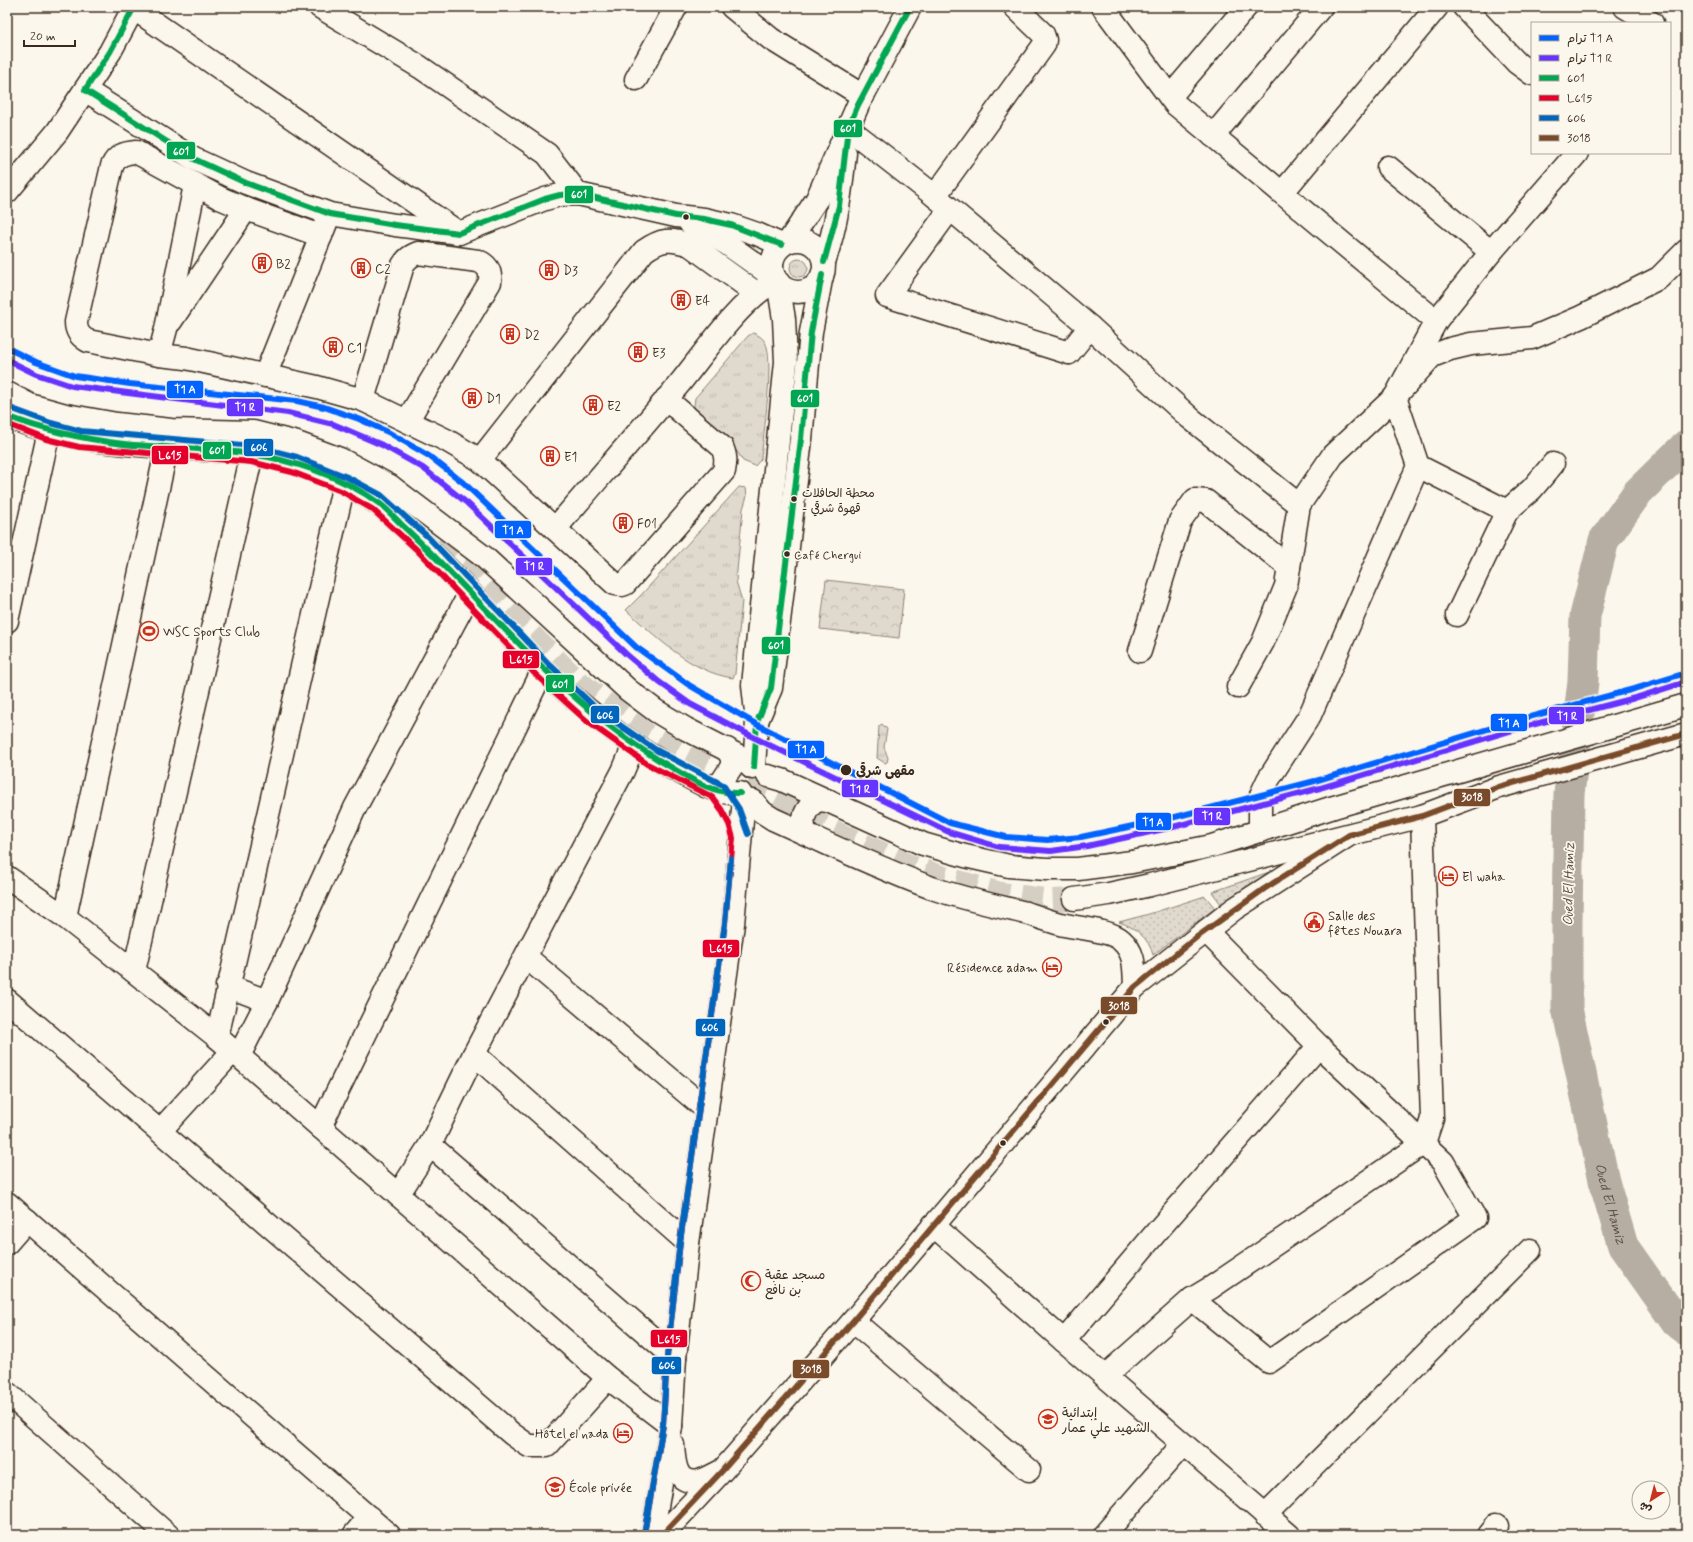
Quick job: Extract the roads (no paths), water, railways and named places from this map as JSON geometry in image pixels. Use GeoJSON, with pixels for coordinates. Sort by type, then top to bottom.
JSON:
{"type":"FeatureCollection","features":[{"type":"Feature","properties":{"kind":"street"},"geometry":{"type":"LineString","coordinates":[[7,192],[58,132],[110,52],[133,7],[459,233]]}},
{"type":"Feature","properties":{"kind":"street"},"geometry":{"type":"LineString","coordinates":[[320,7],[420,67],[547,154],[578,194]]}},
{"type":"Feature","properties":{"kind":"street"},"geometry":{"type":"LineString","coordinates":[[636,79],[676,7]]}},
{"type":"Feature","properties":{"kind":"street"},"geometry":{"type":"LineString","coordinates":[[732,7],[772,39],[863,96]]}},
{"type":"Feature","properties":{"kind":"street"},"geometry":{"type":"LineString","coordinates":[[758,770],[757,722],[771,688],[769,629],[776,556],[786,362],[784,319],[777,280],[772,264],[777,250],[786,243],[817,198],[863,96],[910,7]]}},
{"type":"Feature","properties":{"kind":"street"},"geometry":{"type":"LineString","coordinates":[[1015,7],[1043,34],[1045,40],[1044,45],[942,203],[886,296],[1069,353],[1090,327]]}},
{"type":"Feature","properties":{"kind":"street"},"geometry":{"type":"LineString","coordinates":[[1103,7],[1175,104],[1436,321]]}},
{"type":"Feature","properties":{"kind":"street"},"geometry":{"type":"LineString","coordinates":[[1170,97],[1245,7]]}},
{"type":"Feature","properties":{"kind":"street"},"geometry":{"type":"LineString","coordinates":[[1213,136],[1321,7]]}},
{"type":"Feature","properties":{"kind":"street"},"geometry":{"type":"LineString","coordinates":[[1282,193],[1437,7]]}},
{"type":"Feature","properties":{"kind":"street"},"geometry":{"type":"LineString","coordinates":[[1464,7],[1517,63],[1531,73]]}},
{"type":"Feature","properties":{"kind":"street"},"geometry":{"type":"LineString","coordinates":[[1625,7],[1650,22]]}},
{"type":"Feature","properties":{"kind":"street"},"geometry":{"type":"LineString","coordinates":[[85,90],[194,159],[246,183],[330,214],[395,225],[459,233],[545,199],[560,195],[578,194],[676,216],[704,219],[731,225],[786,243],[804,240],[811,243],[817,248],[823,268],[811,332],[801,438],[776,556]]}},
{"type":"Feature","properties":{"kind":"street"},"geometry":{"type":"LineString","coordinates":[[676,216],[727,244],[791,290],[806,290],[819,282],[831,240],[839,206],[848,128]]}},
{"type":"Feature","properties":{"kind":"street"},"geometry":{"type":"LineString","coordinates":[[848,128],[942,203],[1090,327],[1190,418],[1299,505]]}},
{"type":"Feature","properties":{"kind":"street"},"geometry":{"type":"LineString","coordinates":[[321,236],[246,209],[195,185],[136,152],[120,155],[112,166],[76,322],[78,334],[88,340],[159,355],[186,358],[363,400],[446,440],[480,460],[615,584],[618,585],[625,584],[724,471],[726,463],[725,454],[722,447],[666,399]]}},
{"type":"Feature","properties":{"kind":"street"},"geometry":{"type":"LineString","coordinates":[[1260,831],[1261,794],[1268,780],[1310,715],[1418,466],[1395,397],[1436,321],[1491,252],[1576,154]]}},
{"type":"Feature","properties":{"kind":"street"},"geometry":{"type":"LineString","coordinates":[[1388,167],[1491,252]]}},
{"type":"Feature","properties":{"kind":"street"},"geometry":{"type":"LineString","coordinates":[[159,355],[166,329],[195,185]]}},
{"type":"Feature","properties":{"kind":"street"},"geometry":{"type":"LineString","coordinates":[[166,329],[246,209]]}},
{"type":"Feature","properties":{"kind":"street"},"geometry":{"type":"LineString","coordinates":[[264,376],[330,214]]}},
{"type":"Feature","properties":{"kind":"street"},"geometry":{"type":"LineString","coordinates":[[480,460],[644,251],[654,244],[666,240],[678,241],[690,245],[756,293]]}},
{"type":"Feature","properties":{"kind":"street"},"geometry":{"type":"LineString","coordinates":[[1238,687],[1263,642],[1286,586],[1299,505],[1333,455],[1395,397],[1432,356],[1450,349],[1471,344],[1532,338],[1581,317],[1612,300],[1659,278],[1686,251]]}},
{"type":"Feature","properties":{"kind":"street"},"geometry":{"type":"LineString","coordinates":[[363,400],[406,259],[418,253],[478,261],[489,269],[491,275],[490,282],[407,421]]}},
{"type":"Feature","properties":{"kind":"street"},"geometry":{"type":"LineString","coordinates":[[555,529],[666,399],[740,309],[756,293],[777,280]]}},
{"type":"Feature","properties":{"kind":"street"},"geometry":{"type":"LineString","coordinates":[[7,393],[30,405],[66,415],[117,424],[171,430],[253,432],[297,443],[340,459],[422,525]]}},
{"type":"Feature","properties":{"kind":"street"},"geometry":{"type":"LineString","coordinates":[[7,416],[49,431],[80,438],[252,454],[294,464],[344,484],[384,494],[484,557],[634,694],[656,711],[686,729],[739,756],[770,780],[770,791],[763,799],[747,798],[728,794],[711,788],[652,757],[594,716],[543,670],[422,543],[384,494]]}},
{"type":"Feature","properties":{"kind":"street"},"geometry":{"type":"LineString","coordinates":[[7,621],[49,431]]}},
{"type":"Feature","properties":{"kind":"street"},"geometry":{"type":"LineString","coordinates":[[65,917],[167,447]]}},
{"type":"Feature","properties":{"kind":"street"},"geometry":{"type":"LineString","coordinates":[[134,971],[252,454]]}},
{"type":"Feature","properties":{"kind":"street"},"geometry":{"type":"LineString","coordinates":[[1457,615],[1507,510],[1532,489],[1553,464]]}},
{"type":"Feature","properties":{"kind":"street"},"geometry":{"type":"LineString","coordinates":[[1418,466],[1507,510]]}},
{"type":"Feature","properties":{"kind":"street"},"geometry":{"type":"LineString","coordinates":[[217,1037],[227,986],[344,484]]}},
{"type":"Feature","properties":{"kind":"street"},"geometry":{"type":"LineString","coordinates":[[1140,651],[1180,521],[1195,500],[1206,502],[1289,567]]}},
{"type":"Feature","properties":{"kind":"street"},"geometry":{"type":"LineString","coordinates":[[160,1131],[236,1054],[267,1001],[355,808],[470,593]]}},
{"type":"Feature","properties":{"kind":"street"},"geometry":{"type":"LineString","coordinates":[[320,1127],[543,670]]}},
{"type":"Feature","properties":{"kind":"street"},"geometry":{"type":"LineString","coordinates":[[1135,987],[1134,959],[1130,950],[1121,938],[1060,924],[1026,913],[975,902],[890,872],[774,819],[762,812],[738,789],[738,779],[743,771],[758,770],[923,844],[965,856],[1009,866],[1039,869],[1078,869],[1104,866],[1212,846],[1334,808],[1686,705]]}},
{"type":"Feature","properties":{"kind":"street"},"geometry":{"type":"LineString","coordinates":[[1334,808],[1207,855],[1085,888],[1069,894],[1109,894],[1349,835],[1422,816],[1510,784],[1686,734]]}},
{"type":"Feature","properties":{"kind":"street"},"geometry":{"type":"LineString","coordinates":[[398,1195],[430,1145],[474,1054],[623,771],[634,745]]}},
{"type":"Feature","properties":{"kind":"street"},"geometry":{"type":"LineString","coordinates":[[711,788],[721,783],[732,766],[732,758],[727,749]]}},
{"type":"Feature","properties":{"kind":"street"},"geometry":{"type":"LineString","coordinates":[[711,788],[732,813],[742,846]]}},
{"type":"Feature","properties":{"kind":"street"},"geometry":{"type":"LineString","coordinates":[[669,1528],[675,1466],[672,1426],[675,1358],[688,1243],[732,924],[747,798]]}},
{"type":"Feature","properties":{"kind":"street"},"geometry":{"type":"LineString","coordinates":[[806,834],[803,823],[805,812],[817,800],[829,801]]}},
{"type":"Feature","properties":{"kind":"street"},"geometry":{"type":"LineString","coordinates":[[1105,1376],[1192,1299],[1212,1287],[1424,1143],[1432,1119],[1422,816]]}},
{"type":"Feature","properties":{"kind":"street"},"geometry":{"type":"LineString","coordinates":[[742,846],[756,829],[764,823],[774,819]]}},
{"type":"Feature","properties":{"kind":"street"},"geometry":{"type":"LineString","coordinates":[[1026,913],[1052,914],[1078,912],[1145,899],[1349,835]]}},
{"type":"Feature","properties":{"kind":"street"},"geometry":{"type":"LineString","coordinates":[[669,1528],[722,1471],[853,1322],[933,1225],[1135,987],[1206,931],[1264,889],[1349,835]]}},
{"type":"Feature","properties":{"kind":"street"},"geometry":{"type":"LineString","coordinates":[[7,877],[65,917],[217,1037],[608,1378],[672,1426]]}},
{"type":"Feature","properties":{"kind":"street"},"geometry":{"type":"LineString","coordinates":[[1192,1299],[1269,1362],[1475,1218],[1443,1162],[1319,1046],[1206,931]]}},
{"type":"Feature","properties":{"kind":"street"},"geometry":{"type":"LineString","coordinates":[[526,957],[707,1110]]}},
{"type":"Feature","properties":{"kind":"street"},"geometry":{"type":"LineString","coordinates":[[227,986],[267,1001]]}},
{"type":"Feature","properties":{"kind":"street"},"geometry":{"type":"LineString","coordinates":[[7,1000],[512,1434],[529,1446],[547,1446],[608,1378]]}},
{"type":"Feature","properties":{"kind":"street"},"geometry":{"type":"LineString","coordinates":[[1064,1341],[1164,1223],[1319,1046]]}},
{"type":"Feature","properties":{"kind":"street"},"geometry":{"type":"LineString","coordinates":[[474,1054],[688,1243]]}},
{"type":"Feature","properties":{"kind":"street"},"geometry":{"type":"LineString","coordinates":[[430,1145],[675,1358]]}},
{"type":"Feature","properties":{"kind":"street"},"geometry":{"type":"LineString","coordinates":[[7,1203],[389,1535]]}},
{"type":"Feature","properties":{"kind":"street"},"geometry":{"type":"LineString","coordinates":[[7,1243],[27,1220]]}},
{"type":"Feature","properties":{"kind":"street"},"geometry":{"type":"LineString","coordinates":[[933,1225],[1064,1341],[1289,1535]]}},
{"type":"Feature","properties":{"kind":"street"},"geometry":{"type":"LineString","coordinates":[[1265,1515],[1530,1250]]}},
{"type":"Feature","properties":{"kind":"street"},"geometry":{"type":"LineString","coordinates":[[853,1322],[1029,1470]]}},
{"type":"Feature","properties":{"kind":"street"},"geometry":{"type":"LineString","coordinates":[[7,1394],[168,1535]]}},
{"type":"Feature","properties":{"kind":"street"},"geometry":{"type":"LineString","coordinates":[[652,1535],[672,1426]]}},
{"type":"Feature","properties":{"kind":"street"},"geometry":{"type":"LineString","coordinates":[[1104,1535],[1183,1444]]}},
{"type":"Feature","properties":{"kind":"street"},"geometry":{"type":"LineString","coordinates":[[675,1466],[678,1472],[687,1480],[698,1481],[722,1471]]}},
{"type":"Feature","properties":{"kind":"street"},"geometry":{"type":"LineString","coordinates":[[354,1535],[369,1517]]}},
{"type":"Feature","properties":{"kind":"waterway","name":"Oued El Hamiz"},"geometry":{"type":"LineString","coordinates":[[1686,445],[1638,492],[1604,540],[1585,616],[1583,682],[1569,794],[1567,921],[1567,1008],[1605,1185],[1623,1246],[1678,1324],[1686,1330]]}},
{"type":"Feature","properties":{"kind":"tunnel"},"geometry":{"type":"LineString","coordinates":[[435,545],[476,579],[578,681],[645,733],[679,752],[832,830],[914,867],[1001,893],[1052,900],[1074,899]]}},
{"type":"Feature","properties":{"kind":"place","name":"B2"},"geometry":{"type":"Point","coordinates":[262,263]}},
{"type":"Feature","properties":{"kind":"place","name":"C2"},"geometry":{"type":"Point","coordinates":[361,268]}},
{"type":"Feature","properties":{"kind":"place","name":"D3"},"geometry":{"type":"Point","coordinates":[549,270]}},
{"type":"Feature","properties":{"kind":"place","name":"E4"},"geometry":{"type":"Point","coordinates":[681,300]}},
{"type":"Feature","properties":{"kind":"place","name":"D2"},"geometry":{"type":"Point","coordinates":[510,334]}},
{"type":"Feature","properties":{"kind":"place","name":"C1"},"geometry":{"type":"Point","coordinates":[333,347]}},
{"type":"Feature","properties":{"kind":"place","name":"E3"},"geometry":{"type":"Point","coordinates":[638,352]}},
{"type":"Feature","properties":{"kind":"place","name":"D1"},"geometry":{"type":"Point","coordinates":[472,398]}},
{"type":"Feature","properties":{"kind":"place","name":"E2"},"geometry":{"type":"Point","coordinates":[593,405]}},
{"type":"Feature","properties":{"kind":"place","name":"E1"},"geometry":{"type":"Point","coordinates":[550,456]}},
{"type":"Feature","properties":{"kind":"place","name":"محطة الحافلات - قهوة شرقي"},"geometry":{"type":"Point","coordinates":[794,499]}},
{"type":"Feature","properties":{"kind":"place","name":"F01"},"geometry":{"type":"Point","coordinates":[623,523]}},
{"type":"Feature","properties":{"kind":"place","name":"Café Chergui"},"geometry":{"type":"Point","coordinates":[787,554]}},
{"type":"Feature","properties":{"kind":"place","name":"WSC Sports Club"},"geometry":{"type":"Point","coordinates":[149,631]}},
{"type":"Feature","properties":{"kind":"place","name":"مقهى شرقي"},"geometry":{"type":"Point","coordinates":[846,770]}},
{"type":"Feature","properties":{"kind":"place","name":"El waha"},"geometry":{"type":"Point","coordinates":[1448,876]}},
{"type":"Feature","properties":{"kind":"place","name":"Salle des fêtes Nouara"},"geometry":{"type":"Point","coordinates":[1314,922]}},
{"type":"Feature","properties":{"kind":"place","name":"Résidence adam"},"geometry":{"type":"Point","coordinates":[1052,967]}},
{"type":"Feature","properties":{"kind":"place","name":"مسجد عقبة بن نافع"},"geometry":{"type":"Point","coordinates":[751,1281]}},
{"type":"Feature","properties":{"kind":"place","name":"إبتدائية الشهيد علي عمار"},"geometry":{"type":"Point","coordinates":[1048,1419]}},
{"type":"Feature","properties":{"kind":"place","name":"Hôtel el nada"},"geometry":{"type":"Point","coordinates":[623,1433]}},
{"type":"Feature","properties":{"kind":"place","name":"École privée"},"geometry":{"type":"Point","coordinates":[555,1487]}}]}
